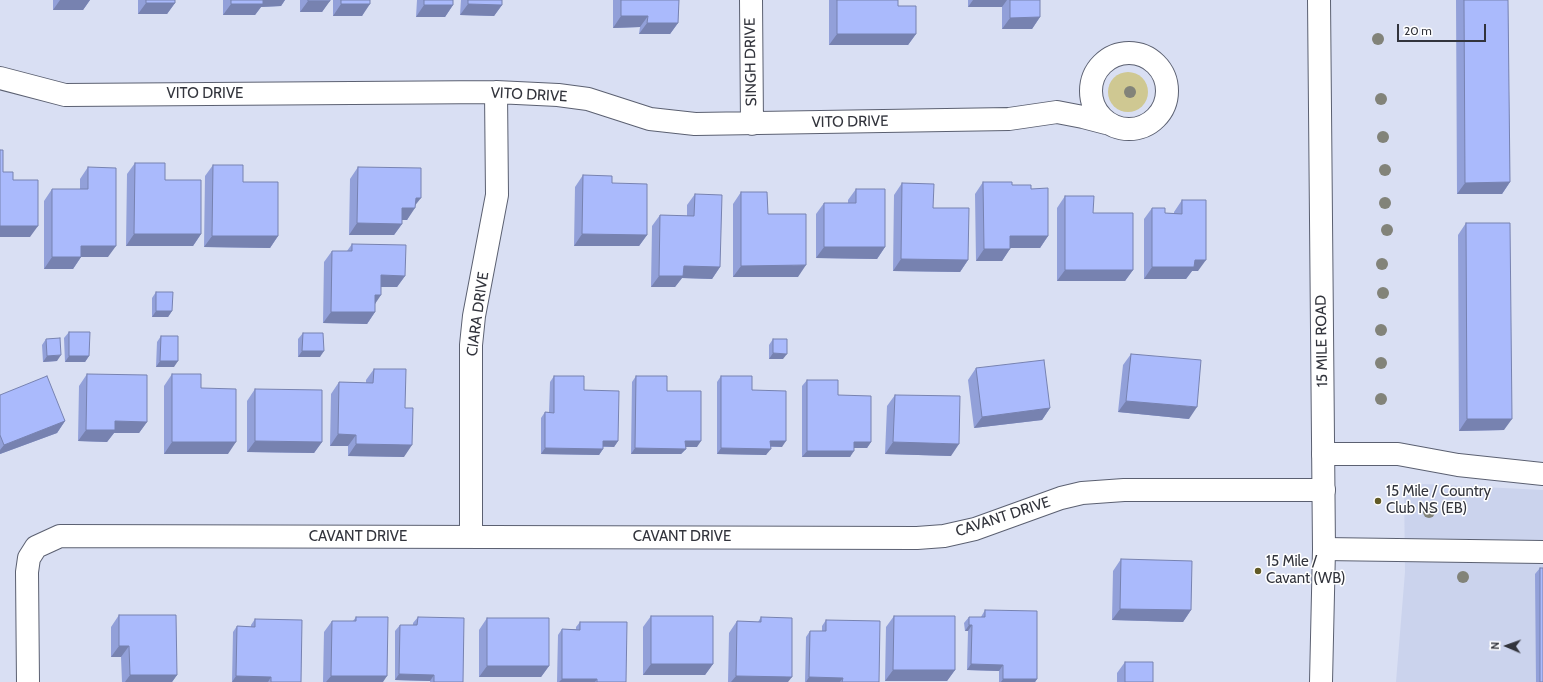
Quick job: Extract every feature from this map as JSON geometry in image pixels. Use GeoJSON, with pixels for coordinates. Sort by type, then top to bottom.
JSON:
{"type":"FeatureCollection","features":[{"type":"Feature","properties":{"kind":"street","name":"SINGH DRIVE"},"geometry":{"type":"LineString","coordinates":[[750,0],[752,124]]}},
{"type":"Feature","properties":{"kind":"street","name":"15 MILE ROAD"},"geometry":{"type":"LineString","coordinates":[[1319,0],[1324,490],[1321,682]]}},
{"type":"Feature","properties":{"kind":"street","name":"VITO DRIVE"},"geometry":{"type":"LineString","coordinates":[[0,78],[65,94],[496,92],[558,95],[588,99],[650,119],[695,124],[1009,119],[1057,112],[1106,122],[1118,128],[1131,130],[1144,127],[1155,120],[1163,110],[1167,97],[1167,84],[1162,72],[1154,62],[1144,56],[1132,53],[1120,54],[1109,59],[1100,67],[1076,100],[1057,112]]}},
{"type":"Feature","properties":{"kind":"street"},"geometry":{"type":"LineString","coordinates":[[1094,77],[1091,89],[1092,101],[1097,113],[1106,122]]}},
{"type":"Feature","properties":{"kind":"street","name":"CIARA DRIVE"},"geometry":{"type":"LineString","coordinates":[[471,537],[471,345],[474,316],[496,195],[496,92]]}},
{"type":"Feature","properties":{"kind":"street"},"geometry":{"type":"LineString","coordinates":[[1323,454],[1398,454],[1458,465],[1543,474]]}},
{"type":"Feature","properties":{"kind":"street","name":"CAVANT DRIVE"},"geometry":{"type":"LineString","coordinates":[[28,682],[27,572],[29,558],[36,547],[60,536],[917,538],[944,536],[975,529],[1061,498],[1082,493],[1124,490],[1324,490]]}},
{"type":"Feature","properties":{"kind":"street"},"geometry":{"type":"LineString","coordinates":[[1324,549],[1543,552]]}},
{"type":"Feature","properties":{"kind":"shaded area"},"geometry":{"type":"Polygon","coordinates":[[[1132,72],[1139,75],[1145,81],[1148,92],[1147,100],[1139,109],[1132,112],[1124,112],[1117,109],[1109,100],[1108,88],[1111,81],[1120,73],[1132,72]]]}},
{"type":"Feature","properties":{"kind":"shaded area"},"geometry":{"type":"Polygon","coordinates":[[[1404,483],[1543,490],[1543,682],[1396,682],[1405,572],[1404,483]]]}},
{"type":"Feature","properties":{"kind":"building"},"geometry":{"type":"Polygon","coordinates":[[[146,0],[175,0],[175,3],[146,3],[146,0]]]}},
{"type":"Feature","properties":{"kind":"building"},"geometry":{"type":"Polygon","coordinates":[[[231,0],[263,0],[263,4],[231,4],[231,0]]]}},
{"type":"Feature","properties":{"kind":"building"},"geometry":{"type":"Polygon","coordinates":[[[330,0],[330,1],[308,1],[330,0]]]}},
{"type":"Feature","properties":{"kind":"building"},"geometry":{"type":"Polygon","coordinates":[[[341,0],[370,0],[370,4],[341,4],[341,0]]]}},
{"type":"Feature","properties":{"kind":"building"},"geometry":{"type":"Polygon","coordinates":[[[424,0],[453,0],[453,5],[424,5],[424,0]]]}},
{"type":"Feature","properties":{"kind":"building"},"geometry":{"type":"Polygon","coordinates":[[[468,0],[502,0],[502,5],[468,4],[468,0]]]}},
{"type":"Feature","properties":{"kind":"building"},"geometry":{"type":"Polygon","coordinates":[[[621,0],[679,0],[678,23],[647,23],[648,16],[621,16],[621,0]]]}},
{"type":"Feature","properties":{"kind":"building"},"geometry":{"type":"Polygon","coordinates":[[[837,0],[898,0],[898,6],[916,6],[916,34],[837,34],[837,0]]]}},
{"type":"Feature","properties":{"kind":"building"},"geometry":{"type":"Polygon","coordinates":[[[1010,0],[1040,0],[1040,17],[1010,18],[1010,0]]]}},
{"type":"Feature","properties":{"kind":"building"},"geometry":{"type":"Polygon","coordinates":[[[1464,0],[1508,0],[1510,182],[1465,183],[1464,0]]]}},
{"type":"Feature","properties":{"kind":"building"},"geometry":{"type":"Polygon","coordinates":[[[0,150],[3,150],[3,172],[13,172],[13,180],[38,180],[38,226],[0,226],[0,150]]]}},
{"type":"Feature","properties":{"kind":"building"},"geometry":{"type":"Polygon","coordinates":[[[135,163],[165,163],[165,180],[201,180],[201,234],[134,234],[135,163]]]}},
{"type":"Feature","properties":{"kind":"building"},"geometry":{"type":"Polygon","coordinates":[[[213,165],[243,165],[243,182],[278,182],[278,236],[212,236],[213,165]]]}},
{"type":"Feature","properties":{"kind":"building"},"geometry":{"type":"Polygon","coordinates":[[[88,167],[116,168],[116,246],[81,246],[81,257],[52,257],[52,189],[88,189],[88,167]]]}},
{"type":"Feature","properties":{"kind":"building"},"geometry":{"type":"Polygon","coordinates":[[[358,167],[421,168],[421,198],[416,198],[415,208],[402,208],[402,224],[357,223],[358,167]]]}},
{"type":"Feature","properties":{"kind":"building"},"geometry":{"type":"Polygon","coordinates":[[[583,175],[612,176],[612,183],[647,184],[647,235],[582,234],[583,175]]]}},
{"type":"Feature","properties":{"kind":"building"},"geometry":{"type":"Polygon","coordinates":[[[983,182],[1012,182],[1012,185],[1031,185],[1031,189],[1048,188],[1048,236],[1010,236],[1010,249],[984,249],[983,182]]]}},
{"type":"Feature","properties":{"kind":"building"},"geometry":{"type":"Polygon","coordinates":[[[902,183],[934,184],[933,208],[969,208],[968,260],[901,259],[902,183]]]}},
{"type":"Feature","properties":{"kind":"building"},"geometry":{"type":"Polygon","coordinates":[[[856,189],[885,189],[885,247],[824,247],[824,203],[856,203],[856,189]]]}},
{"type":"Feature","properties":{"kind":"building"},"geometry":{"type":"Polygon","coordinates":[[[741,192],[767,192],[768,214],[806,214],[806,265],[741,266],[741,192]]]}},
{"type":"Feature","properties":{"kind":"building"},"geometry":{"type":"Polygon","coordinates":[[[695,194],[722,195],[720,267],[684,266],[683,276],[659,276],[660,215],[694,216],[695,194]]]}},
{"type":"Feature","properties":{"kind":"building"},"geometry":{"type":"Polygon","coordinates":[[[1065,196],[1094,196],[1093,213],[1133,213],[1133,270],[1065,270],[1065,196]]]}},
{"type":"Feature","properties":{"kind":"building"},"geometry":{"type":"Polygon","coordinates":[[[1182,200],[1206,200],[1206,260],[1195,260],[1194,267],[1152,267],[1152,208],[1165,208],[1165,213],[1182,214],[1182,200]]]}},
{"type":"Feature","properties":{"kind":"building"},"geometry":{"type":"Polygon","coordinates":[[[1466,223],[1510,223],[1512,419],[1467,419],[1466,223]]]}},
{"type":"Feature","properties":{"kind":"building"},"geometry":{"type":"Polygon","coordinates":[[[352,244],[406,245],[405,276],[381,275],[381,295],[375,295],[375,312],[331,312],[332,251],[352,251],[352,244]]]}},
{"type":"Feature","properties":{"kind":"building"},"geometry":{"type":"Polygon","coordinates":[[[156,292],[173,292],[172,311],[156,311],[156,292]]]}},
{"type":"Feature","properties":{"kind":"building"},"geometry":{"type":"Polygon","coordinates":[[[69,332],[90,332],[89,356],[69,356],[69,332]]]}},
{"type":"Feature","properties":{"kind":"building"},"geometry":{"type":"Polygon","coordinates":[[[303,333],[323,333],[324,351],[302,351],[303,333]]]}},
{"type":"Feature","properties":{"kind":"building"},"geometry":{"type":"Polygon","coordinates":[[[161,336],[178,336],[178,361],[160,361],[161,336]]]}},
{"type":"Feature","properties":{"kind":"building"},"geometry":{"type":"Polygon","coordinates":[[[60,338],[61,355],[47,356],[46,339],[60,338]]]}},
{"type":"Feature","properties":{"kind":"building"},"geometry":{"type":"Polygon","coordinates":[[[773,339],[787,339],[787,354],[773,353],[773,339]]]}},
{"type":"Feature","properties":{"kind":"building"},"geometry":{"type":"Polygon","coordinates":[[[1131,354],[1201,360],[1197,407],[1126,401],[1131,354]]]}},
{"type":"Feature","properties":{"kind":"building"},"geometry":{"type":"Polygon","coordinates":[[[1044,360],[1050,408],[982,417],[976,368],[1044,360]]]}},
{"type":"Feature","properties":{"kind":"building"},"geometry":{"type":"Polygon","coordinates":[[[374,369],[406,369],[405,408],[413,408],[412,445],[356,444],[356,435],[338,434],[339,382],[373,383],[374,369]]]}},
{"type":"Feature","properties":{"kind":"building"},"geometry":{"type":"Polygon","coordinates":[[[87,374],[147,375],[147,422],[115,421],[115,430],[86,430],[87,374]]]}},
{"type":"Feature","properties":{"kind":"building"},"geometry":{"type":"Polygon","coordinates":[[[172,374],[201,374],[201,388],[236,389],[236,442],[172,442],[172,374]]]}},
{"type":"Feature","properties":{"kind":"building"},"geometry":{"type":"Polygon","coordinates":[[[47,376],[65,421],[4,445],[0,435],[0,395],[47,376]]]}},
{"type":"Feature","properties":{"kind":"building"},"geometry":{"type":"Polygon","coordinates":[[[554,376],[584,376],[584,390],[619,391],[618,441],[603,441],[603,449],[545,448],[545,412],[554,413],[554,376]]]}},
{"type":"Feature","properties":{"kind":"building"},"geometry":{"type":"Polygon","coordinates":[[[636,376],[667,376],[667,391],[701,391],[701,441],[685,441],[686,449],[635,448],[636,376]]]}},
{"type":"Feature","properties":{"kind":"building"},"geometry":{"type":"Polygon","coordinates":[[[721,376],[752,376],[752,390],[786,391],[786,441],[770,441],[771,449],[721,448],[721,376]]]}},
{"type":"Feature","properties":{"kind":"building"},"geometry":{"type":"Polygon","coordinates":[[[807,380],[838,380],[838,395],[871,396],[871,442],[854,442],[854,451],[807,451],[807,380]]]}},
{"type":"Feature","properties":{"kind":"building"},"geometry":{"type":"Polygon","coordinates":[[[255,389],[322,390],[322,442],[255,441],[255,389]]]}},
{"type":"Feature","properties":{"kind":"building"},"geometry":{"type":"Polygon","coordinates":[[[895,395],[960,396],[959,444],[893,442],[895,395]]]}},
{"type":"Feature","properties":{"kind":"building"},"geometry":{"type":"Polygon","coordinates":[[[1121,559],[1192,561],[1191,610],[1120,609],[1121,559]]]}},
{"type":"Feature","properties":{"kind":"building"},"geometry":{"type":"Polygon","coordinates":[[[1540,568],[1543,568],[1543,682],[1540,682],[1540,568]]]}},
{"type":"Feature","properties":{"kind":"building"},"geometry":{"type":"Polygon","coordinates":[[[985,610],[1037,611],[1037,679],[1003,679],[1003,665],[971,664],[972,625],[969,625],[969,617],[985,617],[985,610]]]}},
{"type":"Feature","properties":{"kind":"building"},"geometry":{"type":"Polygon","coordinates":[[[119,615],[176,615],[177,675],[130,675],[129,646],[119,646],[119,615]]]}},
{"type":"Feature","properties":{"kind":"building"},"geometry":{"type":"Polygon","coordinates":[[[651,616],[713,616],[713,664],[651,664],[651,616]]]}},
{"type":"Feature","properties":{"kind":"building"},"geometry":{"type":"Polygon","coordinates":[[[894,616],[955,616],[955,670],[893,670],[894,616]]]}},
{"type":"Feature","properties":{"kind":"building"},"geometry":{"type":"Polygon","coordinates":[[[356,617],[388,617],[387,676],[331,676],[332,621],[356,621],[356,617]]]}},
{"type":"Feature","properties":{"kind":"building"},"geometry":{"type":"Polygon","coordinates":[[[418,617],[464,618],[463,682],[434,682],[434,675],[399,674],[400,625],[417,625],[418,617]]]}},
{"type":"Feature","properties":{"kind":"building"},"geometry":{"type":"Polygon","coordinates":[[[761,617],[792,618],[792,677],[736,676],[737,621],[761,622],[761,617]]]}},
{"type":"Feature","properties":{"kind":"building"},"geometry":{"type":"Polygon","coordinates":[[[487,618],[549,618],[549,666],[487,666],[487,618]]]}},
{"type":"Feature","properties":{"kind":"building"},"geometry":{"type":"Polygon","coordinates":[[[255,619],[302,620],[301,682],[271,682],[271,677],[236,676],[237,626],[255,627],[255,619]]]}},
{"type":"Feature","properties":{"kind":"building"},"geometry":{"type":"Polygon","coordinates":[[[826,620],[880,621],[879,682],[842,682],[843,678],[809,677],[810,631],[826,631],[826,620]]]}},
{"type":"Feature","properties":{"kind":"building"},"geometry":{"type":"Polygon","coordinates":[[[580,622],[627,622],[626,682],[597,682],[597,679],[562,679],[562,629],[580,630],[580,622]]]}},
{"type":"Feature","properties":{"kind":"building"},"geometry":{"type":"Polygon","coordinates":[[[1125,662],[1153,662],[1153,682],[1125,682],[1125,662]]]}},
{"type":"Feature","properties":{"kind":"place","name":"15 Mile / Country Club NS (EB)"},"geometry":{"type":"Point","coordinates":[1378,501]}},
{"type":"Feature","properties":{"kind":"place","name":"15 Mile / Cavant (WB)"},"geometry":{"type":"Point","coordinates":[1258,571]}}]}
